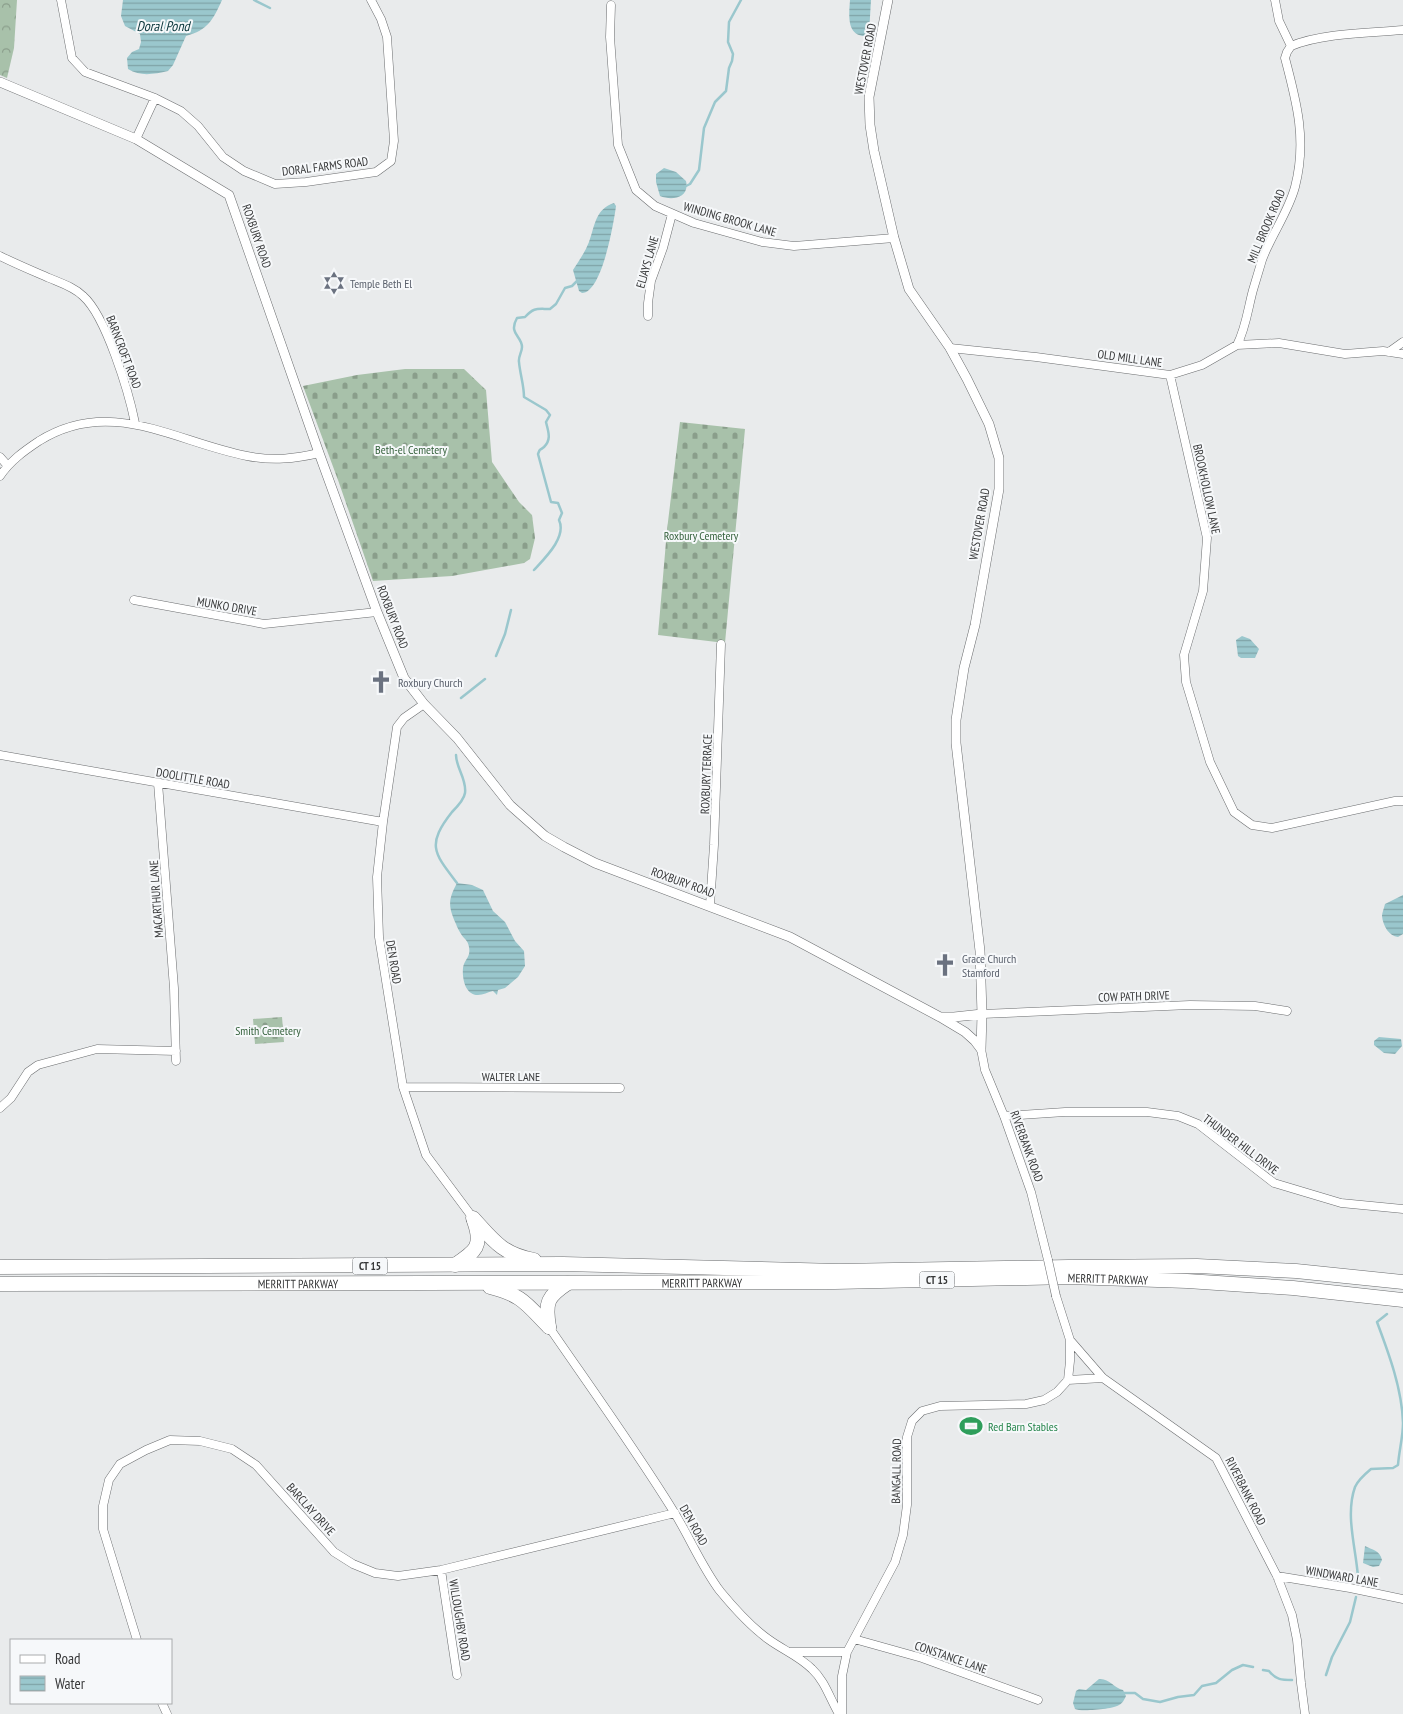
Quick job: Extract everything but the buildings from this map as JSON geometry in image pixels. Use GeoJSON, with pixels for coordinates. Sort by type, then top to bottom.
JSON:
{"type":"FeatureCollection","features":[{"type":"Feature","properties":{"kind":"highway"},"geometry":{"type":"LineString","coordinates":[[472,1218],[507,1252],[524,1258],[563,1264]]}},
{"type":"Feature","properties":{"kind":"highway"},"geometry":{"type":"LineString","coordinates":[[455,1265],[470,1255],[478,1243],[478,1233],[472,1218]]}},
{"type":"Feature","properties":{"kind":"highway","name":"MERRITT PARKWAY"},"geometry":{"type":"LineString","coordinates":[[0,1267],[563,1264],[838,1272],[1197,1266],[1296,1271],[1403,1282]]}},
{"type":"Feature","properties":{"kind":"highway","name":"MERRITT PARKWAY"},"geometry":{"type":"LineString","coordinates":[[0,1284],[835,1282],[1069,1277],[1235,1284],[1403,1300]]}},
{"type":"Feature","properties":{"kind":"highway"},"geometry":{"type":"LineString","coordinates":[[470,1283],[496,1289],[520,1298],[549,1327]]}},
{"type":"Feature","properties":{"kind":"highway"},"geometry":{"type":"LineString","coordinates":[[549,1327],[546,1306],[548,1301],[554,1293],[568,1283]]}},
{"type":"Feature","properties":{"kind":"street","name":"DORAL FARMS ROAD"},"geometry":{"type":"LineString","coordinates":[[61,0],[72,58],[85,72],[154,98],[181,111],[198,126],[223,156],[244,171],[275,184],[306,182],[376,172],[391,161],[394,141],[387,37],[381,19],[371,0]]}},
{"type":"Feature","properties":{"kind":"street","name":"WESTOVER ROAD"},"geometry":{"type":"LineString","coordinates":[[888,0],[869,97],[870,125],[874,151],[894,238],[909,289],[950,348],[989,424],[999,458],[999,489],[975,625],[964,668],[956,720],[956,743],[980,951],[981,1048]]}},
{"type":"Feature","properties":{"kind":"street"},"geometry":{"type":"LineString","coordinates":[[1275,0],[1279,21],[1291,46],[1301,42],[1333,37],[1403,30]]}},
{"type":"Feature","properties":{"kind":"street","name":"WINDING BROOK LANE"},"geometry":{"type":"LineString","coordinates":[[611,5],[610,37],[618,145],[636,190],[655,206],[694,223],[762,242],[794,246],[894,238]]}},
{"type":"Feature","properties":{"kind":"street","name":"MILL BROOK ROAD"},"geometry":{"type":"LineString","coordinates":[[1237,345],[1242,335],[1253,288],[1267,247],[1295,187],[1301,148],[1299,112],[1286,58],[1291,46]]}},
{"type":"Feature","properties":{"kind":"street","name":"ROXBURY ROAD"},"geometry":{"type":"LineString","coordinates":[[0,82],[136,139],[229,195],[319,453],[377,612],[404,678],[424,704],[457,738],[510,804],[546,836],[595,863],[790,936],[940,1017],[965,1032],[981,1048]]}},
{"type":"Feature","properties":{"kind":"street"},"geometry":{"type":"LineString","coordinates":[[136,139],[154,98]]}},
{"type":"Feature","properties":{"kind":"street","name":"ELJAYS LANE"},"geometry":{"type":"LineString","coordinates":[[648,316],[651,281],[663,248],[672,214]]}},
{"type":"Feature","properties":{"kind":"street","name":"BARNCROFT ROAD"},"geometry":{"type":"LineString","coordinates":[[0,256],[72,288],[84,296],[94,308],[126,390],[135,423]]}},
{"type":"Feature","properties":{"kind":"street"},"geometry":{"type":"LineString","coordinates":[[1389,352],[1403,342]]}},
{"type":"Feature","properties":{"kind":"street","name":"OLD MILL LANE"},"geometry":{"type":"LineString","coordinates":[[950,348],[1036,357],[1170,375],[1202,365],[1237,345],[1279,343],[1345,354],[1389,352],[1403,354]]}},
{"type":"Feature","properties":{"kind":"street","name":"BROOKHOLLOW LANE"},"geometry":{"type":"LineString","coordinates":[[1170,375],[1207,538],[1203,591],[1184,655],[1186,682],[1210,762],[1234,812],[1252,825],[1272,828],[1395,801],[1403,801]]}},
{"type":"Feature","properties":{"kind":"street"},"geometry":{"type":"LineString","coordinates":[[0,476],[7,465],[24,451],[48,436],[71,425],[102,422],[135,423],[247,456],[296,459],[319,453]]}},
{"type":"Feature","properties":{"kind":"street"},"geometry":{"type":"LineString","coordinates":[[0,457],[7,465]]}},
{"type":"Feature","properties":{"kind":"street","name":"MUNKO DRIVE"},"geometry":{"type":"LineString","coordinates":[[134,600],[264,624],[377,612]]}},
{"type":"Feature","properties":{"kind":"street","name":"ROXBURY TERRACE"},"geometry":{"type":"LineString","coordinates":[[710,905],[721,644]]}},
{"type":"Feature","properties":{"kind":"street","name":"DEN ROAD"},"geometry":{"type":"LineString","coordinates":[[424,704],[404,718],[397,727],[377,878],[379,937],[403,1087],[426,1154],[472,1218]]}},
{"type":"Feature","properties":{"kind":"street","name":"DOOLITTLE ROAD"},"geometry":{"type":"LineString","coordinates":[[0,755],[383,822]]}},
{"type":"Feature","properties":{"kind":"street","name":"MACARTHUR LANE"},"geometry":{"type":"LineString","coordinates":[[158,783],[175,1013],[176,1060]]}},
{"type":"Feature","properties":{"kind":"street","name":"COW PATH DRIVE"},"geometry":{"type":"LineString","coordinates":[[982,1014],[1190,1005],[1255,1006],[1287,1011]]}},
{"type":"Feature","properties":{"kind":"street"},"geometry":{"type":"LineString","coordinates":[[940,1017],[982,1014]]}},
{"type":"Feature","properties":{"kind":"street","name":"RIVERBANK ROAD"},"geometry":{"type":"LineString","coordinates":[[981,1048],[985,1070],[1004,1116],[1031,1192],[1056,1296],[1070,1340],[1068,1380]]}},
{"type":"Feature","properties":{"kind":"street"},"geometry":{"type":"LineString","coordinates":[[0,1108],[11,1098],[28,1072],[38,1065],[97,1049],[176,1051]]}},
{"type":"Feature","properties":{"kind":"street","name":"WALTER LANE"},"geometry":{"type":"LineString","coordinates":[[403,1087],[620,1088]]}},
{"type":"Feature","properties":{"kind":"street","name":"THUNDER HILL DRIVE"},"geometry":{"type":"LineString","coordinates":[[1004,1116],[1065,1112],[1147,1112],[1178,1116],[1198,1124],[1274,1183],[1341,1203],[1403,1209]]}},
{"type":"Feature","properties":{"kind":"street","name":"DEN ROAD"},"geometry":{"type":"LineString","coordinates":[[549,1327],[615,1422],[674,1513],[720,1590],[745,1620],[768,1639],[790,1652],[813,1670],[825,1685],[841,1714]]}},
{"type":"Feature","properties":{"kind":"street","name":"RIVERBANK ROAD"},"geometry":{"type":"LineString","coordinates":[[1070,1340],[1103,1378],[1216,1458],[1276,1576],[1292,1615],[1297,1640],[1300,1683],[1305,1714]]}},
{"type":"Feature","properties":{"kind":"street"},"geometry":{"type":"LineString","coordinates":[[1068,1380],[1103,1378]]}},
{"type":"Feature","properties":{"kind":"street","name":"BANGALL ROAD"},"geometry":{"type":"LineString","coordinates":[[841,1714],[842,1676],[847,1652],[895,1562],[903,1536],[907,1505],[907,1437],[912,1421],[922,1411],[940,1406],[1026,1404],[1044,1400],[1057,1392],[1068,1380]]}},
{"type":"Feature","properties":{"kind":"street","name":"BARCLAY DRIVE"},"geometry":{"type":"LineString","coordinates":[[137,1639],[103,1529],[103,1506],[110,1480],[120,1464],[170,1440],[200,1441],[232,1449],[256,1465],[334,1552],[353,1564],[375,1573],[398,1576],[441,1570],[674,1513]]}},
{"type":"Feature","properties":{"kind":"street","name":"WILLOUGHBY ROAD"},"geometry":{"type":"LineString","coordinates":[[441,1570],[457,1675]]}},
{"type":"Feature","properties":{"kind":"street","name":"WINDWARD LANE"},"geometry":{"type":"LineString","coordinates":[[1276,1576],[1403,1599]]}},
{"type":"Feature","properties":{"kind":"street","name":"CONSTANCE LANE"},"geometry":{"type":"LineString","coordinates":[[854,1639],[922,1658],[1038,1700]]}},
{"type":"Feature","properties":{"kind":"street"},"geometry":{"type":"LineString","coordinates":[[790,1652],[847,1652]]}},
{"type":"Feature","properties":{"kind":"green space"},"geometry":{"type":"Polygon","coordinates":[[[0,0],[17,0],[14,48],[7,78],[0,75],[0,0]]]}},
{"type":"Feature","properties":{"kind":"green space","name":"Beth-el Cemetery"},"geometry":{"type":"Polygon","coordinates":[[[405,369],[464,369],[486,390],[492,462],[519,502],[532,515],[535,538],[530,559],[524,563],[452,576],[373,581],[303,386],[357,375],[405,369]]]}},
{"type":"Feature","properties":{"kind":"green space","name":"Roxbury Cemetery"},"geometry":{"type":"Polygon","coordinates":[[[680,422],[745,429],[725,643],[658,635],[667,530],[680,422]]]}},
{"type":"Feature","properties":{"kind":"green space","name":"Smith Cemetery"},"geometry":{"type":"Polygon","coordinates":[[[282,1017],[284,1042],[255,1044],[253,1019],[282,1017]]]}},
{"type":"Feature","properties":{"kind":"water","name":"Doral Pond"},"geometry":{"type":"Polygon","coordinates":[[[123,0],[222,0],[216,13],[205,27],[186,36],[173,65],[168,71],[148,74],[133,72],[128,69],[127,58],[132,52],[139,49],[141,42],[140,34],[125,26],[121,16],[123,0]]]}},
{"type":"Feature","properties":{"kind":"water"},"geometry":{"type":"Polygon","coordinates":[[[850,0],[871,0],[869,34],[867,36],[855,33],[852,29],[849,18],[850,0]]]}},
{"type":"Feature","properties":{"kind":"water"},"geometry":{"type":"Polygon","coordinates":[[[664,168],[676,172],[686,181],[687,187],[683,195],[675,198],[660,196],[656,174],[664,168]]]}},
{"type":"Feature","properties":{"kind":"water"},"geometry":{"type":"Polygon","coordinates":[[[614,203],[616,206],[613,226],[606,256],[595,282],[589,290],[582,293],[579,291],[573,270],[587,246],[599,214],[603,209],[614,203]]]}},
{"type":"Feature","properties":{"kind":"water"},"geometry":{"type":"Polygon","coordinates":[[[1242,636],[1250,639],[1259,649],[1255,658],[1241,658],[1238,656],[1236,640],[1242,636]]]}},
{"type":"Feature","properties":{"kind":"water"},"geometry":{"type":"Polygon","coordinates":[[[457,883],[472,885],[483,890],[493,911],[505,922],[515,941],[524,951],[525,966],[518,977],[505,988],[498,990],[497,995],[493,991],[480,995],[474,994],[465,985],[463,968],[469,954],[469,947],[467,941],[457,928],[450,908],[452,894],[457,883]]]}},
{"type":"Feature","properties":{"kind":"water"},"geometry":{"type":"Polygon","coordinates":[[[1403,895],[1403,934],[1398,937],[1392,935],[1387,930],[1382,915],[1385,904],[1403,895]]]}},
{"type":"Feature","properties":{"kind":"water"},"geometry":{"type":"Polygon","coordinates":[[[1379,1037],[1401,1039],[1402,1046],[1395,1054],[1384,1053],[1374,1045],[1374,1041],[1379,1037]]]}},
{"type":"Feature","properties":{"kind":"water"},"geometry":{"type":"Polygon","coordinates":[[[1365,1546],[1379,1554],[1382,1560],[1379,1566],[1373,1567],[1363,1563],[1365,1546]]]}},
{"type":"Feature","properties":{"kind":"water"},"geometry":{"type":"Polygon","coordinates":[[[1099,1679],[1106,1680],[1123,1690],[1126,1696],[1122,1702],[1116,1706],[1104,1709],[1075,1709],[1073,1703],[1076,1691],[1079,1689],[1086,1690],[1099,1679]]]}},
{"type":"Feature","properties":{"kind":"waterway"},"geometry":{"type":"LineString","coordinates":[[254,0],[270,8]]}},
{"type":"Feature","properties":{"kind":"waterway"},"geometry":{"type":"LineString","coordinates":[[684,187],[690,184],[699,170],[704,128],[715,102],[726,91],[733,54],[728,42],[729,22],[741,0]]}},
{"type":"Feature","properties":{"kind":"waterway"},"geometry":{"type":"LineString","coordinates":[[534,570],[558,540],[561,527],[559,520],[562,513],[558,503],[551,502],[538,454],[548,441],[549,435],[546,422],[550,415],[546,410],[524,397],[519,360],[522,347],[514,328],[517,318],[525,317],[533,310],[550,309],[556,304],[565,288],[572,286],[578,280]]}},
{"type":"Feature","properties":{"kind":"waterway"},"geometry":{"type":"LineString","coordinates":[[496,656],[505,634],[511,610]]}},
{"type":"Feature","properties":{"kind":"waterway"},"geometry":{"type":"LineString","coordinates":[[461,698],[485,679]]}},
{"type":"Feature","properties":{"kind":"waterway"},"geometry":{"type":"LineString","coordinates":[[456,755],[465,793],[462,801],[444,823],[436,841],[436,849],[438,856],[457,883]]}},
{"type":"Feature","properties":{"kind":"waterway"},"geometry":{"type":"LineString","coordinates":[[1358,1577],[1351,1520],[1352,1498],[1355,1487],[1371,1469],[1393,1468],[1398,1465],[1402,1434],[1403,1423],[1400,1397],[1390,1359],[1377,1322],[1387,1314]]}},
{"type":"Feature","properties":{"kind":"waterway"},"geometry":{"type":"LineString","coordinates":[[1326,1675],[1332,1657],[1350,1622],[1356,1597]]}},
{"type":"Feature","properties":{"kind":"waterway"},"geometry":{"type":"LineString","coordinates":[[1122,1693],[1135,1693],[1143,1699],[1160,1702],[1194,1695],[1202,1686],[1216,1683],[1232,1670],[1243,1665],[1253,1667]]}},
{"type":"Feature","properties":{"kind":"waterway"},"geometry":{"type":"LineString","coordinates":[[1263,1670],[1269,1671],[1279,1679],[1292,1680]]}},
{"type":"Feature","properties":{"kind":"place","name":"Temple Beth El"},"geometry":{"type":"Point","coordinates":[334,283]}},
{"type":"Feature","properties":{"kind":"place","name":"Roxbury Church"},"geometry":{"type":"Point","coordinates":[381,682]}},
{"type":"Feature","properties":{"kind":"place","name":"Grace Church Stamford"},"geometry":{"type":"Point","coordinates":[945,965]}},
{"type":"Feature","properties":{"kind":"place","name":"Red Barn Stables"},"geometry":{"type":"Point","coordinates":[971,1426]}}]}
